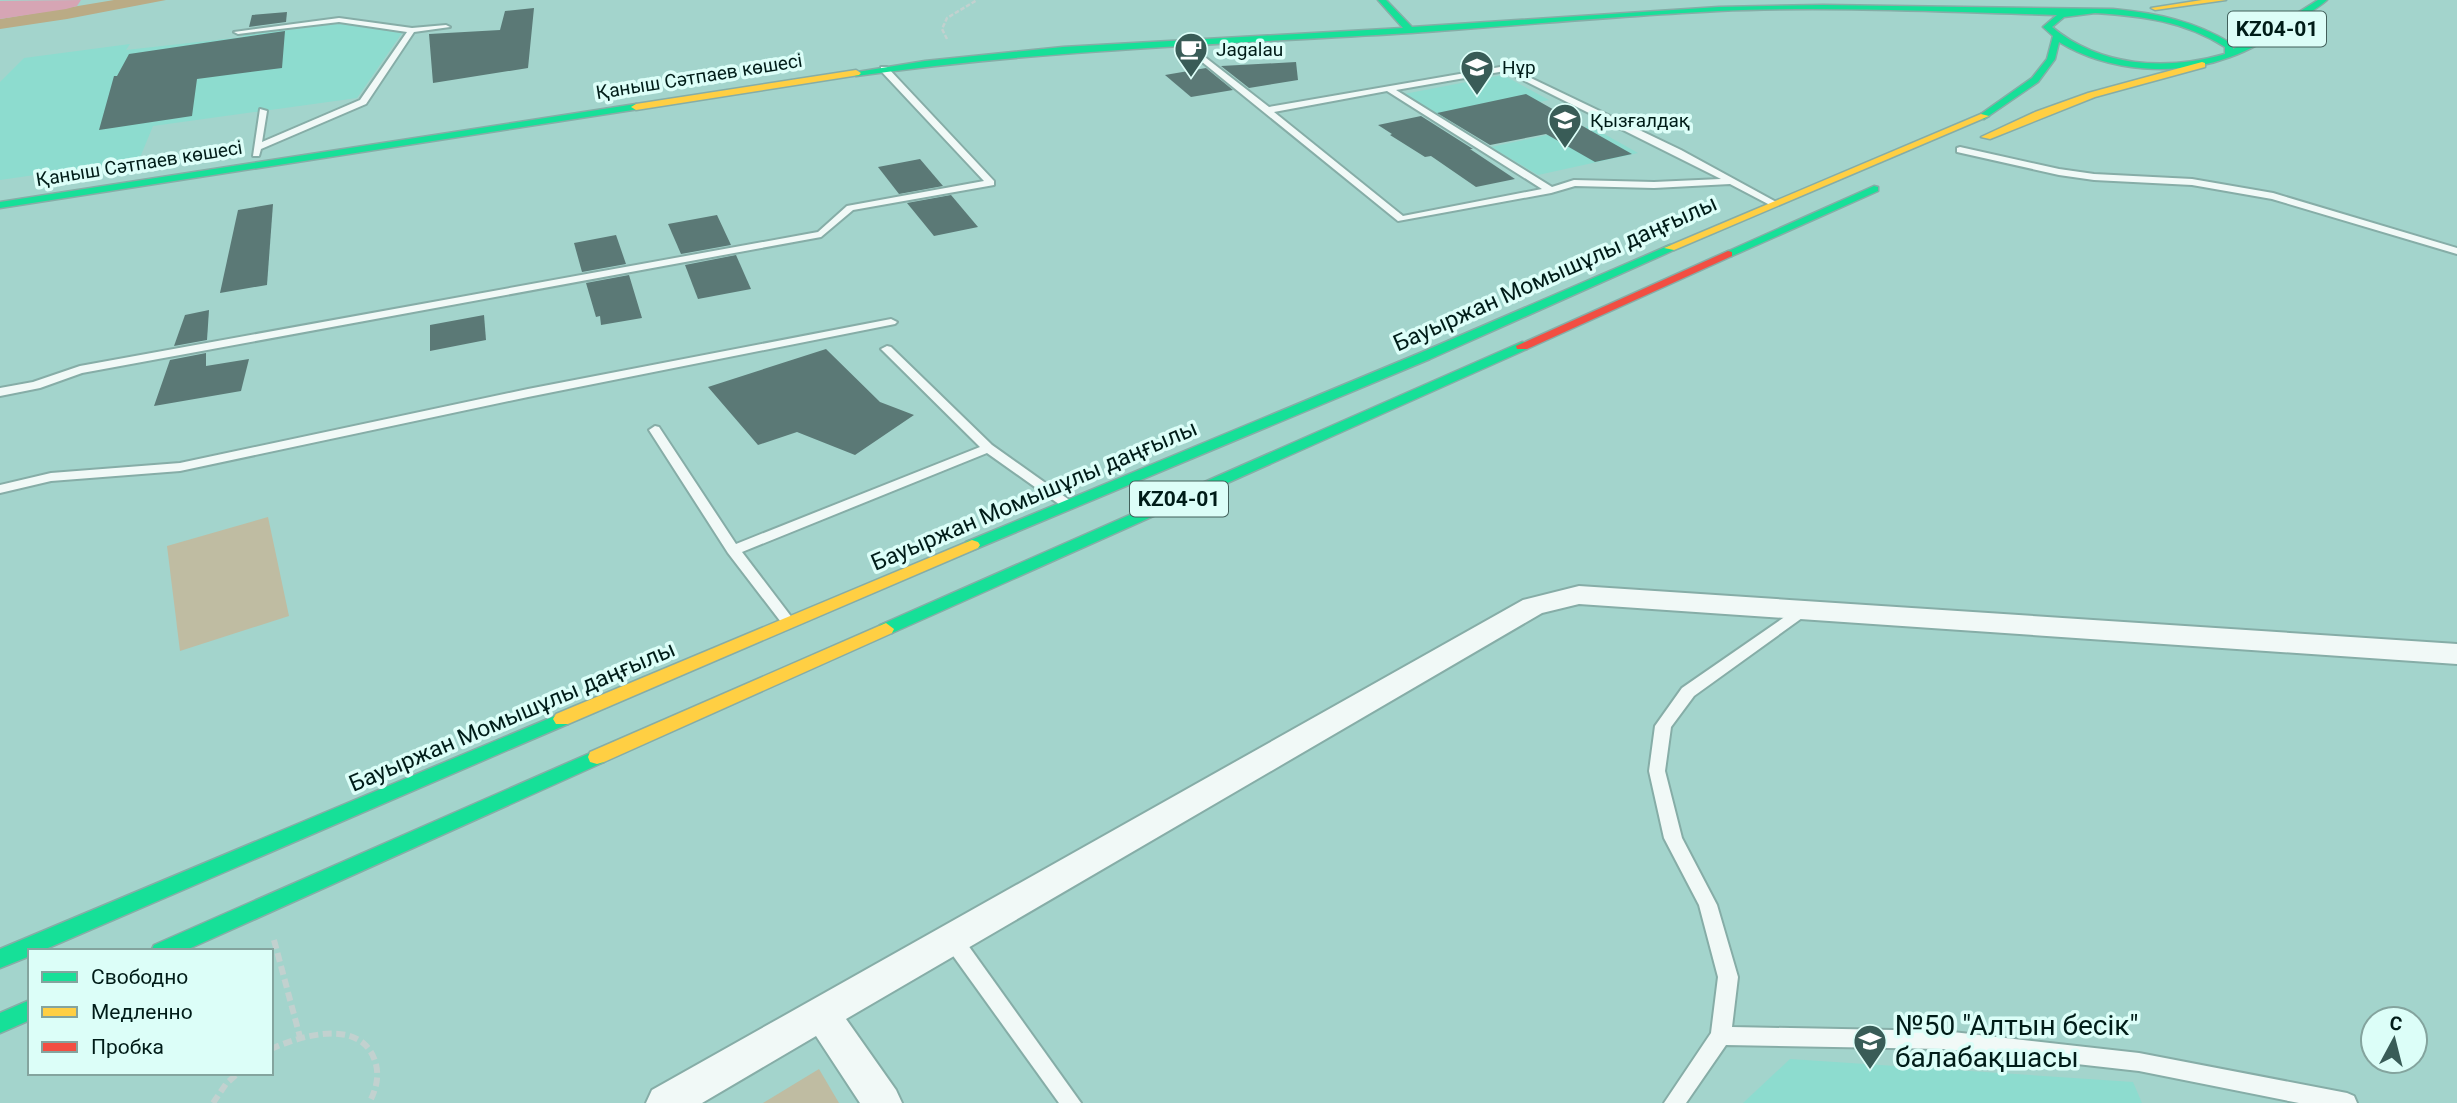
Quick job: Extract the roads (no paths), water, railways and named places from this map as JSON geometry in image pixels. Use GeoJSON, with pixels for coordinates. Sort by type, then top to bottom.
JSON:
{"type":"FeatureCollection","features":[{"type":"Feature","properties":{"kind":"main road"},"geometry":{"type":"LineString","coordinates":[[1382,0],[1409,30]]}},
{"type":"Feature","properties":{"kind":"main road","name":"KZ04-01"},"geometry":{"type":"LineString","coordinates":[[2202,65],[2164,65],[2094,54],[2054,36],[2047,27],[2051,20],[2076,13],[2116,12],[2222,0]]}},
{"type":"Feature","properties":{"kind":"main road","name":"KZ04-01"},"geometry":{"type":"LineString","coordinates":[[1954,153],[2024,118],[2103,89],[2220,61],[2275,31],[2323,0]]}},
{"type":"Feature","properties":{"kind":"main road","name":"Қаныш Сәтпаев көшесі"},"geometry":{"type":"LineString","coordinates":[[0,205],[946,60],[1059,49],[1409,30],[1718,9],[1916,9]]}},
{"type":"Feature","properties":{"kind":"main road"},"geometry":{"type":"LineString","coordinates":[[1916,9],[2076,13]]}},
{"type":"Feature","properties":{"kind":"main road"},"geometry":{"type":"LineString","coordinates":[[1916,9],[1973,16],[2054,36]]}},
{"type":"Feature","properties":{"kind":"main road","name":"KZ04-01"},"geometry":{"type":"LineString","coordinates":[[2116,12],[2155,17],[2199,29],[2218,37],[2229,46],[2229,55]]}},
{"type":"Feature","properties":{"kind":"main road","name":"Бауыржан Момышұлы даңғылы"},"geometry":{"type":"LineString","coordinates":[[166,949],[1189,474],[1438,350],[1773,203],[1990,113],[2035,80],[2051,59],[2054,36]]}},
{"type":"Feature","properties":{"kind":"main road","name":"Бауыржан Момышұлы даңғылы"},"geometry":{"type":"LineString","coordinates":[[0,959],[1068,504],[1189,474],[1884,184]]}},
{"type":"Feature","properties":{"kind":"main road"},"geometry":{"type":"LineString","coordinates":[[0,1023],[28,1011]]}},
{"type":"Feature","properties":{"kind":"street"},"geometry":{"type":"LineString","coordinates":[[666,1103],[1533,606],[1579,595],[2457,654]]}},
{"type":"Feature","properties":{"kind":"street"},"geometry":{"type":"LineString","coordinates":[[821,1013],[882,1103]]}},
{"type":"Feature","properties":{"kind":"lane"},"geometry":{"type":"LineString","coordinates":[[239,32],[339,20],[412,30],[446,27]]}},
{"type":"Feature","properties":{"kind":"lane"},"geometry":{"type":"LineString","coordinates":[[257,148],[363,102],[412,30]]}},
{"type":"Feature","properties":{"kind":"lane"},"geometry":{"type":"LineString","coordinates":[[1183,42],[1401,219],[1551,190],[1574,183],[1654,186],[1732,181]]}},
{"type":"Feature","properties":{"kind":"lane"},"geometry":{"type":"LineString","coordinates":[[1268,110],[1506,68],[1773,203]]}},
{"type":"Feature","properties":{"kind":"lane"},"geometry":{"type":"LineString","coordinates":[[0,392],[36,385],[80,370],[821,234],[849,208],[991,183],[884,69]]}},
{"type":"Feature","properties":{"kind":"lane"},"geometry":{"type":"LineString","coordinates":[[1389,89],[1551,190]]}},
{"type":"Feature","properties":{"kind":"lane"},"geometry":{"type":"LineString","coordinates":[[254,166],[263,111]]}},
{"type":"Feature","properties":{"kind":"lane"},"geometry":{"type":"LineString","coordinates":[[1954,153],[2082,176],[2192,182],[2273,196],[2457,251]]}},
{"type":"Feature","properties":{"kind":"lane"},"geometry":{"type":"LineString","coordinates":[[0,489],[51,477],[180,467],[528,393],[891,322]]}},
{"type":"Feature","properties":{"kind":"lane"},"geometry":{"type":"LineString","coordinates":[[887,349],[988,448],[1068,504]]}},
{"type":"Feature","properties":{"kind":"lane"},"geometry":{"type":"LineString","coordinates":[[655,430],[733,550],[789,623]]}},
{"type":"Feature","properties":{"kind":"lane"},"geometry":{"type":"LineString","coordinates":[[733,550],[988,448]]}},
{"type":"Feature","properties":{"kind":"lane"},"geometry":{"type":"LineString","coordinates":[[1674,1103],[1721,1036],[1728,977],[1708,905],[1674,838],[1657,772],[1663,726],[1688,692],[1804,610]]}},
{"type":"Feature","properties":{"kind":"lane"},"geometry":{"type":"LineString","coordinates":[[953,940],[1071,1103]]}},
{"type":"Feature","properties":{"kind":"lane"},"geometry":{"type":"LineString","coordinates":[[1721,1036],[1944,1040],[2140,1062],[2347,1103]]}},
{"type":"Feature","properties":{"kind":"waterway"},"geometry":{"type":"LineString","coordinates":[[0,10],[66,0]]}},
{"type":"Feature","properties":{"kind":"place","name":"Jagalau"},"geometry":{"type":"Point","coordinates":[1191,79]}},
{"type":"Feature","properties":{"kind":"place","name":"Нұр"},"geometry":{"type":"Point","coordinates":[1477,97]}},
{"type":"Feature","properties":{"kind":"place","name":"Қызғалдақ"},"geometry":{"type":"Point","coordinates":[1565,150]}},
{"type":"Feature","properties":{"kind":"place","name":"№50 \"Алтын бесік\" балабақшасы"},"geometry":{"type":"Point","coordinates":[1870,1071]}}]}
